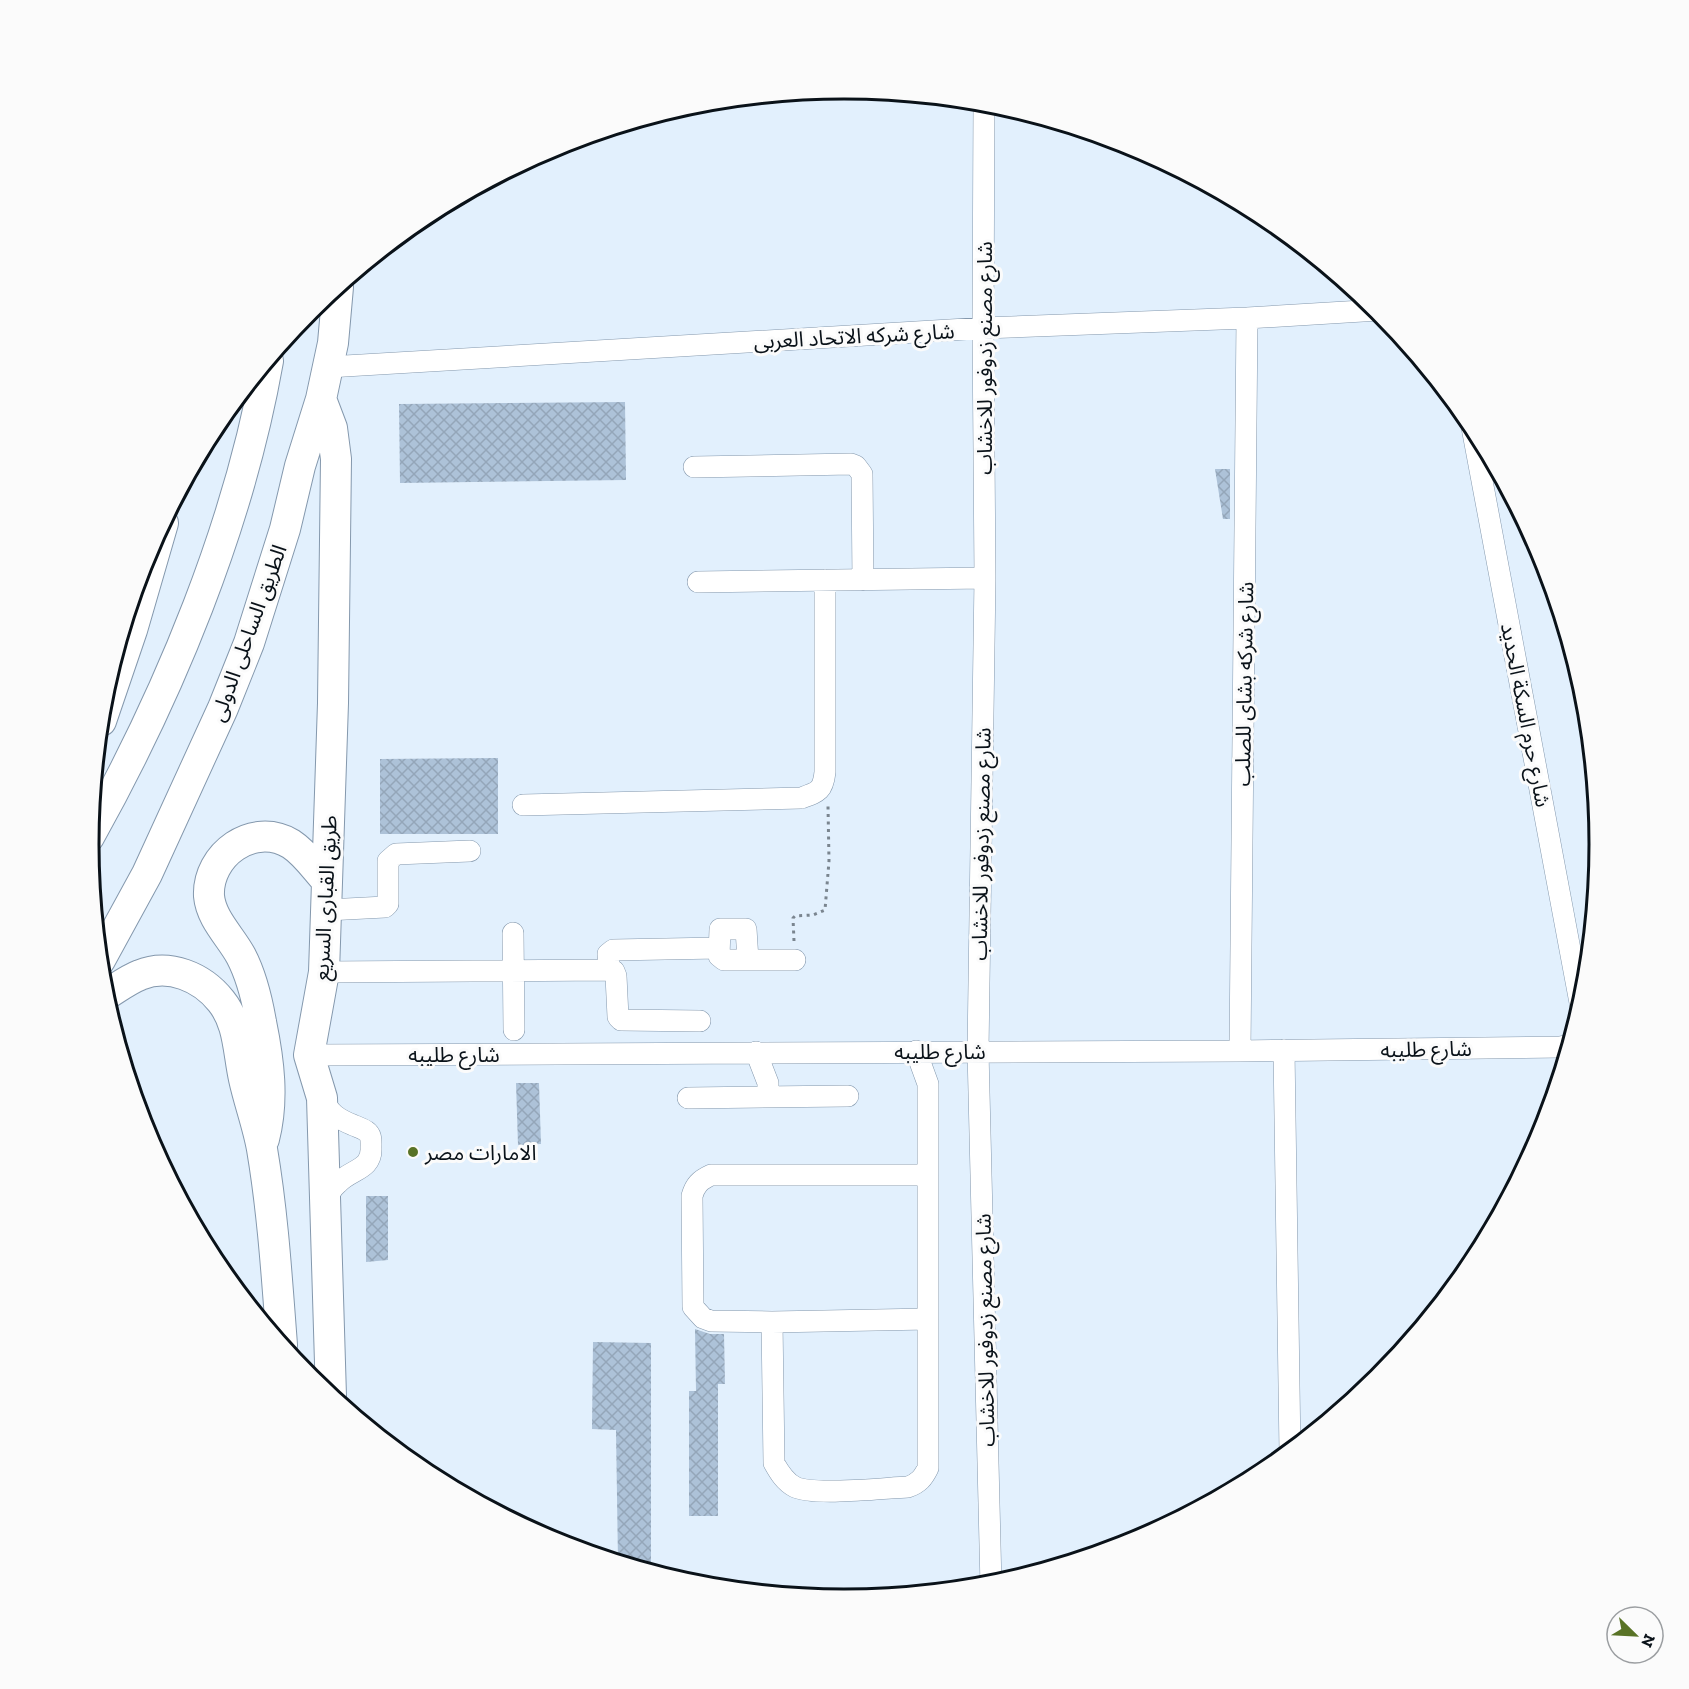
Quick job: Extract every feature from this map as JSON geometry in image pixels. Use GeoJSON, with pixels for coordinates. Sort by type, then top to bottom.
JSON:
{"type":"FeatureCollection","features":[{"type":"Feature","properties":{"kind":"highway","name":"الطريق الساحلى الدولى"},"geometry":{"type":"LineString","coordinates":[[106,949],[147,874],[223,708],[267,590],[300,466],[321,399],[328,368],[337,298]]}},
{"type":"Feature","properties":{"kind":"highway"},"geometry":{"type":"LineString","coordinates":[[100,817],[148,725],[201,597],[244,465],[266,375]]}},
{"type":"Feature","properties":{"kind":"highway","name":"طريق القبارى السريع"},"geometry":{"type":"LineString","coordinates":[[321,399],[332,428],[336,459],[333,703],[324,972],[309,1055],[322,1098],[331,1385]]}},
{"type":"Feature","properties":{"kind":"highway"},"geometry":{"type":"LineString","coordinates":[[123,657],[140,602]]}},
{"type":"Feature","properties":{"kind":"highway"},"geometry":{"type":"LineString","coordinates":[[262,1148],[268,1124],[270,1077],[256,996],[250,974],[240,954],[214,915],[209,899],[210,881],[215,865],[226,852],[240,842],[257,837],[274,838],[290,843],[326,880]]}},
{"type":"Feature","properties":{"kind":"highway"},"geometry":{"type":"LineString","coordinates":[[113,991],[141,974],[164,970],[188,976],[211,990],[229,1012],[235,1025],[245,1086],[262,1148],[281,1332]]}},
{"type":"Feature","properties":{"kind":"street","name":"شارع مصنع زدوفور للاخشاب"},"geometry":{"type":"LineString","coordinates":[[984,112],[985,578],[978,1051],[991,1576]]}},
{"type":"Feature","properties":{"kind":"street","name":"شارع شركه الاتحاد العربى"},"geometry":{"type":"LineString","coordinates":[[328,368],[983,328],[1247,318],[1365,311]]}},
{"type":"Feature","properties":{"kind":"street","name":"شارع شركه بشاى للصلب"},"geometry":{"type":"LineString","coordinates":[[1240,1051],[1247,318]]}},
{"type":"Feature","properties":{"kind":"street","name":"شارع حرم السكة الحديد"},"geometry":{"type":"LineString","coordinates":[[1476,450],[1577,985]]}},
{"type":"Feature","properties":{"kind":"street"},"geometry":{"type":"LineString","coordinates":[[694,467],[851,464],[856,466],[862,474],[863,580]]}},
{"type":"Feature","properties":{"kind":"street"},"geometry":{"type":"LineString","coordinates":[[698,582],[985,578]]}},
{"type":"Feature","properties":{"kind":"street"},"geometry":{"type":"LineString","coordinates":[[523,805],[801,798],[817,792],[824,784],[825,580]]}},
{"type":"Feature","properties":{"kind":"street"},"geometry":{"type":"LineString","coordinates":[[327,910],[385,907],[388,904],[388,861],[396,854],[470,851]]}},
{"type":"Feature","properties":{"kind":"street"},"geometry":{"type":"LineString","coordinates":[[748,960],[748,931],[743,927],[720,929],[718,956],[724,960],[748,960],[795,960]]}},
{"type":"Feature","properties":{"kind":"street"},"geometry":{"type":"LineString","coordinates":[[513,933],[514,1030]]}},
{"type":"Feature","properties":{"kind":"street"},"geometry":{"type":"LineString","coordinates":[[609,970],[608,954],[614,950],[718,948]]}},
{"type":"Feature","properties":{"kind":"street"},"geometry":{"type":"LineString","coordinates":[[324,972],[609,970],[614,971],[616,976],[618,1017],[621,1020],[700,1021]]}},
{"type":"Feature","properties":{"kind":"street","name":"شارع طليبه"},"geometry":{"type":"LineString","coordinates":[[309,1055],[1240,1051],[1562,1047]]}},
{"type":"Feature","properties":{"kind":"street"},"geometry":{"type":"LineString","coordinates":[[1284,1050],[1290,1442]]}},
{"type":"Feature","properties":{"kind":"street"},"geometry":{"type":"LineString","coordinates":[[772,1322],[774,1463],[782,1477],[795,1487],[811,1491],[908,1487],[917,1484],[924,1477],[928,1468],[928,1084],[916,1051]]}},
{"type":"Feature","properties":{"kind":"street"},"geometry":{"type":"LineString","coordinates":[[756,1052],[768,1083],[768,1097]]}},
{"type":"Feature","properties":{"kind":"street"},"geometry":{"type":"LineString","coordinates":[[688,1098],[848,1096]]}},
{"type":"Feature","properties":{"kind":"street"},"geometry":{"type":"LineString","coordinates":[[322,1098],[335,1117],[364,1129],[371,1137],[371,1154],[368,1163],[339,1181],[330,1191],[325,1203]]}},
{"type":"Feature","properties":{"kind":"street"},"geometry":{"type":"LineString","coordinates":[[928,1175],[711,1175],[702,1179],[695,1186],[692,1196],[693,1307],[703,1318],[711,1321],[772,1322],[928,1319]]}},
{"type":"Feature","properties":{"kind":"path"},"geometry":{"type":"LineString","coordinates":[[795,960],[793,918],[798,914],[813,915],[825,910],[829,821],[828,799],[824,784]]}},
{"type":"Feature","properties":{"kind":"building"},"geometry":{"type":"Polygon","coordinates":[[[625,402],[626,480],[400,483],[399,404],[625,402]]]}},
{"type":"Feature","properties":{"kind":"building"},"geometry":{"type":"Polygon","coordinates":[[[1215,469],[1230,469],[1230,519],[1223,519],[1215,469]]]}},
{"type":"Feature","properties":{"kind":"building"},"geometry":{"type":"Polygon","coordinates":[[[498,758],[498,834],[380,834],[380,759],[498,758]]]}},
{"type":"Feature","properties":{"kind":"building"},"geometry":{"type":"Polygon","coordinates":[[[516,1083],[539,1083],[541,1144],[518,1145],[516,1083]]]}},
{"type":"Feature","properties":{"kind":"building"},"geometry":{"type":"Polygon","coordinates":[[[366,1196],[388,1196],[388,1260],[366,1262],[366,1196]]]}},
{"type":"Feature","properties":{"kind":"building"},"geometry":{"type":"Polygon","coordinates":[[[695,1329],[710,1334],[724,1334],[725,1384],[718,1384],[718,1516],[689,1516],[689,1391],[696,1391],[695,1329]]]}},
{"type":"Feature","properties":{"kind":"building"},"geometry":{"type":"Polygon","coordinates":[[[593,1342],[651,1343],[651,1565],[618,1554],[616,1430],[592,1429],[593,1342]]]}},
{"type":"Feature","properties":{"kind":"place","name":"الامارات مصر"},"geometry":{"type":"Point","coordinates":[413,1152]}}]}
